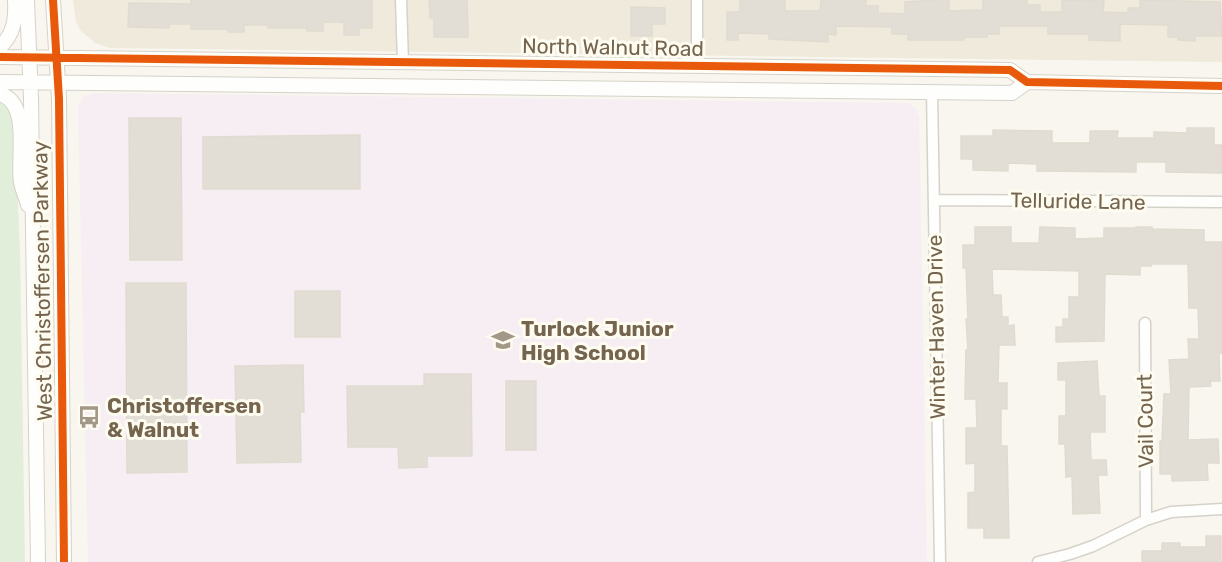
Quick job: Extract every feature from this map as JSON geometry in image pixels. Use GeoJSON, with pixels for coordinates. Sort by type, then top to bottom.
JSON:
{"type":"FeatureCollection","features":[{"type":"Feature","properties":{"kind":"street"},"geometry":{"type":"LineString","coordinates":[[0,47],[13,28],[15,0]]}},
{"type":"Feature","properties":{"kind":"street","name":"West Christoffersen Parkway"},"geometry":{"type":"LineString","coordinates":[[27,0],[31,82],[38,562]]}},
{"type":"Feature","properties":{"kind":"street","name":"West Christoffersen Parkway"},"geometry":{"type":"LineString","coordinates":[[54,0],[58,81],[64,562]]}},
{"type":"Feature","properties":{"kind":"street"},"geometry":{"type":"LineString","coordinates":[[401,0],[403,62]]}},
{"type":"Feature","properties":{"kind":"street"},"geometry":{"type":"LineString","coordinates":[[697,0],[697,67]]}},
{"type":"Feature","properties":{"kind":"street","name":"North Walnut Road"},"geometry":{"type":"LineString","coordinates":[[0,57],[1010,70],[1027,82],[1222,86]]}},
{"type":"Feature","properties":{"kind":"street","name":"North Walnut Road"},"geometry":{"type":"LineString","coordinates":[[0,82],[1012,93],[1027,82]]}},
{"type":"Feature","properties":{"kind":"street","name":"Winter Haven Drive"},"geometry":{"type":"LineString","coordinates":[[932,92],[939,562]]}},
{"type":"Feature","properties":{"kind":"street"},"geometry":{"type":"LineString","coordinates":[[0,94],[12,101],[19,117],[21,182],[32,217]]}},
{"type":"Feature","properties":{"kind":"street","name":"Telluride Lane"},"geometry":{"type":"LineString","coordinates":[[934,200],[1222,202]]}},
{"type":"Feature","properties":{"kind":"street","name":"Vail Court"},"geometry":{"type":"LineString","coordinates":[[1144,323],[1146,520]]}},
{"type":"Feature","properties":{"kind":"street"},"geometry":{"type":"LineString","coordinates":[[1038,562],[1093,546],[1146,520],[1171,512],[1222,509]]}},
{"type":"Feature","properties":{"kind":"shaded area"},"geometry":{"type":"Polygon","coordinates":[[[73,0],[1222,0],[1222,62],[110,48],[95,43],[81,31],[76,22],[73,0]]]}},
{"type":"Feature","properties":{"kind":"shaded area","name":"Turlock Junior High School"},"geometry":{"type":"Polygon","coordinates":[[[96,93],[909,103],[916,109],[919,117],[927,562],[88,562],[78,110],[85,96],[96,93]]]}},
{"type":"Feature","properties":{"kind":"green space"},"geometry":{"type":"Polygon","coordinates":[[[0,99],[14,114],[20,249],[25,562],[0,562],[0,99]]]}},
{"type":"Feature","properties":{"kind":"building"},"geometry":{"type":"Polygon","coordinates":[[[191,0],[372,0],[372,28],[359,28],[359,35],[344,35],[344,22],[323,22],[323,31],[307,31],[307,28],[268,28],[268,25],[244,25],[244,32],[228,32],[228,29],[191,29],[191,24],[169,24],[169,28],[128,27],[129,3],[191,4],[191,0]]]}},
{"type":"Feature","properties":{"kind":"building"},"geometry":{"type":"Polygon","coordinates":[[[429,0],[467,0],[468,37],[434,37],[434,18],[430,18],[429,0]]]}},
{"type":"Feature","properties":{"kind":"building"},"geometry":{"type":"Polygon","coordinates":[[[740,0],[785,0],[785,11],[820,11],[821,0],[866,0],[866,6],[878,6],[878,13],[905,14],[905,2],[935,0],[949,0],[949,11],[983,10],[983,0],[1027,0],[1027,5],[1040,5],[1040,12],[1062,12],[1062,0],[1104,1],[1103,12],[1128,13],[1128,8],[1140,8],[1140,0],[1220,2],[1222,36],[1195,36],[1195,41],[1178,40],[1178,37],[1168,37],[1168,25],[1120,24],[1120,41],[1089,40],[1089,34],[1048,34],[1048,26],[999,26],[999,34],[987,34],[987,37],[964,37],[964,40],[908,40],[908,34],[892,34],[892,27],[836,26],[836,35],[828,34],[828,42],[769,39],[769,34],[738,33],[738,40],[727,40],[727,12],[740,12],[740,0]]]}},
{"type":"Feature","properties":{"kind":"building"},"geometry":{"type":"Polygon","coordinates":[[[631,7],[665,8],[665,24],[652,24],[652,36],[631,36],[631,7]]]}},
{"type":"Feature","properties":{"kind":"building"},"geometry":{"type":"Polygon","coordinates":[[[129,118],[181,118],[182,260],[130,260],[129,118]]]}},
{"type":"Feature","properties":{"kind":"building"},"geometry":{"type":"Polygon","coordinates":[[[1187,128],[1214,128],[1214,145],[1222,145],[1222,173],[1166,172],[1166,162],[1136,162],[1136,172],[1037,171],[1037,164],[1008,163],[1008,171],[973,170],[973,159],[961,159],[961,136],[993,136],[993,130],[1052,131],[1052,143],[1090,143],[1090,131],[1118,131],[1117,138],[1154,138],[1154,132],[1187,133],[1187,128]]]}},
{"type":"Feature","properties":{"kind":"building"},"geometry":{"type":"Polygon","coordinates":[[[360,135],[360,189],[203,189],[203,137],[360,135]]]}},
{"type":"Feature","properties":{"kind":"building"},"geometry":{"type":"Polygon","coordinates":[[[975,227],[1011,227],[1011,243],[1039,243],[1040,227],[1075,228],[1075,239],[1104,238],[1104,228],[1152,227],[1152,229],[1204,230],[1204,242],[1222,242],[1220,381],[1210,381],[1211,386],[1189,387],[1188,440],[1218,439],[1219,463],[1207,463],[1208,480],[1172,481],[1172,474],[1160,474],[1164,394],[1171,394],[1169,360],[1189,359],[1188,339],[1199,339],[1198,308],[1189,308],[1188,264],[1140,266],[1140,275],[1105,274],[1104,341],[1056,342],[1056,327],[1063,327],[1063,319],[1069,319],[1069,297],[1079,297],[1079,271],[992,269],[993,295],[1001,295],[1002,317],[1008,317],[1008,326],[1014,325],[1015,345],[999,345],[998,383],[1007,383],[1007,409],[1001,409],[1001,446],[1007,446],[1009,538],[984,538],[984,528],[968,528],[968,493],[975,492],[975,463],[966,464],[966,428],[977,428],[976,399],[965,399],[966,350],[968,350],[966,319],[968,319],[963,245],[975,245],[975,227]]]}},
{"type":"Feature","properties":{"kind":"building"},"geometry":{"type":"Polygon","coordinates":[[[126,283],[186,283],[187,472],[127,473],[126,283]]]}},
{"type":"Feature","properties":{"kind":"building"},"geometry":{"type":"Polygon","coordinates":[[[295,291],[340,291],[340,337],[295,337],[295,291]]]}},
{"type":"Feature","properties":{"kind":"building"},"geometry":{"type":"Polygon","coordinates":[[[1097,361],[1099,396],[1105,396],[1105,432],[1090,432],[1091,460],[1106,460],[1107,475],[1098,475],[1100,513],[1073,514],[1072,476],[1066,477],[1065,444],[1059,444],[1059,416],[1066,416],[1066,380],[1058,380],[1058,363],[1097,361]]]}},
{"type":"Feature","properties":{"kind":"building"},"geometry":{"type":"Polygon","coordinates":[[[303,365],[304,412],[300,412],[301,462],[237,463],[235,366],[303,365]]]}},
{"type":"Feature","properties":{"kind":"building"},"geometry":{"type":"Polygon","coordinates":[[[424,374],[471,374],[472,456],[427,456],[427,467],[399,468],[398,447],[348,447],[347,386],[424,386],[424,374]]]}},
{"type":"Feature","properties":{"kind":"building"},"geometry":{"type":"Polygon","coordinates":[[[506,381],[536,381],[536,450],[506,450],[506,381]]]}},
{"type":"Feature","properties":{"kind":"building"},"geometry":{"type":"Polygon","coordinates":[[[1206,536],[1221,536],[1221,562],[1142,562],[1142,551],[1162,551],[1162,543],[1180,543],[1180,547],[1206,547],[1206,536]]]}},
{"type":"Feature","properties":{"kind":"cycle path"},"geometry":{"type":"LineString","coordinates":[[53,0],[59,99],[64,562]]}},
{"type":"Feature","properties":{"kind":"cycle path"},"geometry":{"type":"LineString","coordinates":[[0,57],[1010,70],[1027,82],[1222,86]]}},
{"type":"Feature","properties":{"kind":"place","name":"Turlock Junior High School"},"geometry":{"type":"Point","coordinates":[503,340]}},
{"type":"Feature","properties":{"kind":"place","name":"Christoffersen & Walnut"},"geometry":{"type":"Point","coordinates":[89,417]}}]}
